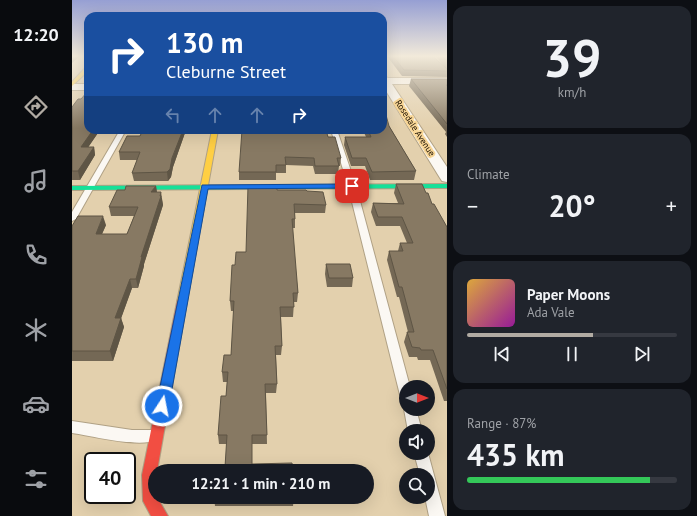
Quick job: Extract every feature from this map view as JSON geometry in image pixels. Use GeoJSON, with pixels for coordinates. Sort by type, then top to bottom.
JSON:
{"type":"FeatureCollection","features":[{"type":"Feature","properties":{"kind":"street"},"geometry":{"type":"LineString","coordinates":[[389,80],[447,81]]}},
{"type":"Feature","properties":{"kind":"street","name":"Rosedale Avenue"},"geometry":{"type":"LineString","coordinates":[[387,85],[447,178]]}},
{"type":"Feature","properties":{"kind":"street"},"geometry":{"type":"LineString","coordinates":[[72,86],[84,88]]}},
{"type":"Feature","properties":{"kind":"street"},"geometry":{"type":"LineString","coordinates":[[160,516],[150,501],[149,475],[214,134]]}},
{"type":"Feature","properties":{"kind":"street"},"geometry":{"type":"LineString","coordinates":[[72,188],[447,186]]}},
{"type":"Feature","properties":{"kind":"lane"},"geometry":{"type":"LineString","coordinates":[[72,219],[121,134]]}},
{"type":"Feature","properties":{"kind":"lane"},"geometry":{"type":"LineString","coordinates":[[335,134],[352,186],[402,380]]}},
{"type":"Feature","properties":{"kind":"lane"},"geometry":{"type":"LineString","coordinates":[[72,427],[132,436],[156,436]]}},
{"type":"Feature","properties":{"kind":"lane"},"geometry":{"type":"LineString","coordinates":[[434,504],[437,516]]}},
{"type":"Feature","properties":{"kind":"building"},"geometry":{"type":"Polygon","coordinates":[[[412,80],[447,80],[447,124],[412,80]]]}},
{"type":"Feature","properties":{"kind":"building"},"geometry":{"type":"Polygon","coordinates":[[[84,96],[84,134],[90,134],[81,147],[94,147],[78,171],[72,171],[72,107],[78,99],[81,99],[84,96]]]}},
{"type":"Feature","properties":{"kind":"building"},"geometry":{"type":"Polygon","coordinates":[[[387,119],[389,126],[416,171],[372,172],[366,158],[352,158],[345,137],[371,137],[370,134],[387,134],[387,119]]]}},
{"type":"Feature","properties":{"kind":"building"},"geometry":{"type":"Polygon","coordinates":[[[141,134],[181,134],[172,158],[170,169],[167,172],[132,173],[140,152],[119,152],[127,136],[140,136],[141,134]]]}},
{"type":"Feature","properties":{"kind":"building"},"geometry":{"type":"Polygon","coordinates":[[[242,134],[327,134],[328,137],[335,137],[341,158],[337,158],[339,166],[315,166],[314,158],[285,157],[286,165],[276,165],[276,172],[239,172],[242,134]]]}},
{"type":"Feature","properties":{"kind":"building"},"geometry":{"type":"Polygon","coordinates":[[[396,184],[422,184],[426,193],[428,193],[432,204],[434,204],[447,227],[447,389],[433,350],[421,350],[420,348],[412,347],[407,332],[414,332],[402,287],[399,287],[389,251],[403,251],[400,243],[413,243],[402,217],[378,217],[373,203],[404,204],[396,184]]]}},
{"type":"Feature","properties":{"kind":"building"},"geometry":{"type":"Polygon","coordinates":[[[277,185],[277,190],[306,190],[323,192],[326,205],[294,204],[295,219],[292,219],[298,293],[293,293],[294,307],[280,307],[282,346],[275,346],[277,384],[265,384],[267,435],[252,435],[252,464],[225,464],[227,435],[218,435],[221,396],[226,396],[228,372],[222,372],[224,355],[231,355],[234,301],[230,301],[232,265],[235,265],[236,252],[246,252],[248,186],[277,185]]]}},
{"type":"Feature","properties":{"kind":"building"},"geometry":{"type":"Polygon","coordinates":[[[126,186],[156,186],[151,192],[161,192],[141,257],[136,279],[130,279],[115,318],[121,318],[110,351],[72,351],[72,226],[78,216],[103,216],[96,234],[127,234],[138,207],[109,207],[117,190],[125,190],[126,186]]]}},
{"type":"Feature","properties":{"kind":"building"},"geometry":{"type":"Polygon","coordinates":[[[326,264],[350,264],[353,278],[329,278],[326,264]]]}},
{"type":"Feature","properties":{"kind":"building"},"geometry":{"type":"Polygon","coordinates":[[[292,463],[292,464],[252,464],[292,463]]]}},
{"type":"Feature","properties":{"kind":"traffic: fast"},"geometry":{"type":"LineString","coordinates":[[72,188],[447,186]]}},
{"type":"Feature","properties":{"kind":"traffic: slow"},"geometry":{"type":"LineString","coordinates":[[72,85],[77,80]]}},
{"type":"Feature","properties":{"kind":"traffic: slow"},"geometry":{"type":"LineString","coordinates":[[182,302],[214,134]]}},
{"type":"Feature","properties":{"kind":"traffic: jam"},"geometry":{"type":"LineString","coordinates":[[160,516],[150,501],[149,475],[182,302]]}},
{"type":"Feature","properties":{"kind":"route"},"geometry":{"type":"LineString","coordinates":[[162,406],[205,187],[352,186]]}}]}
